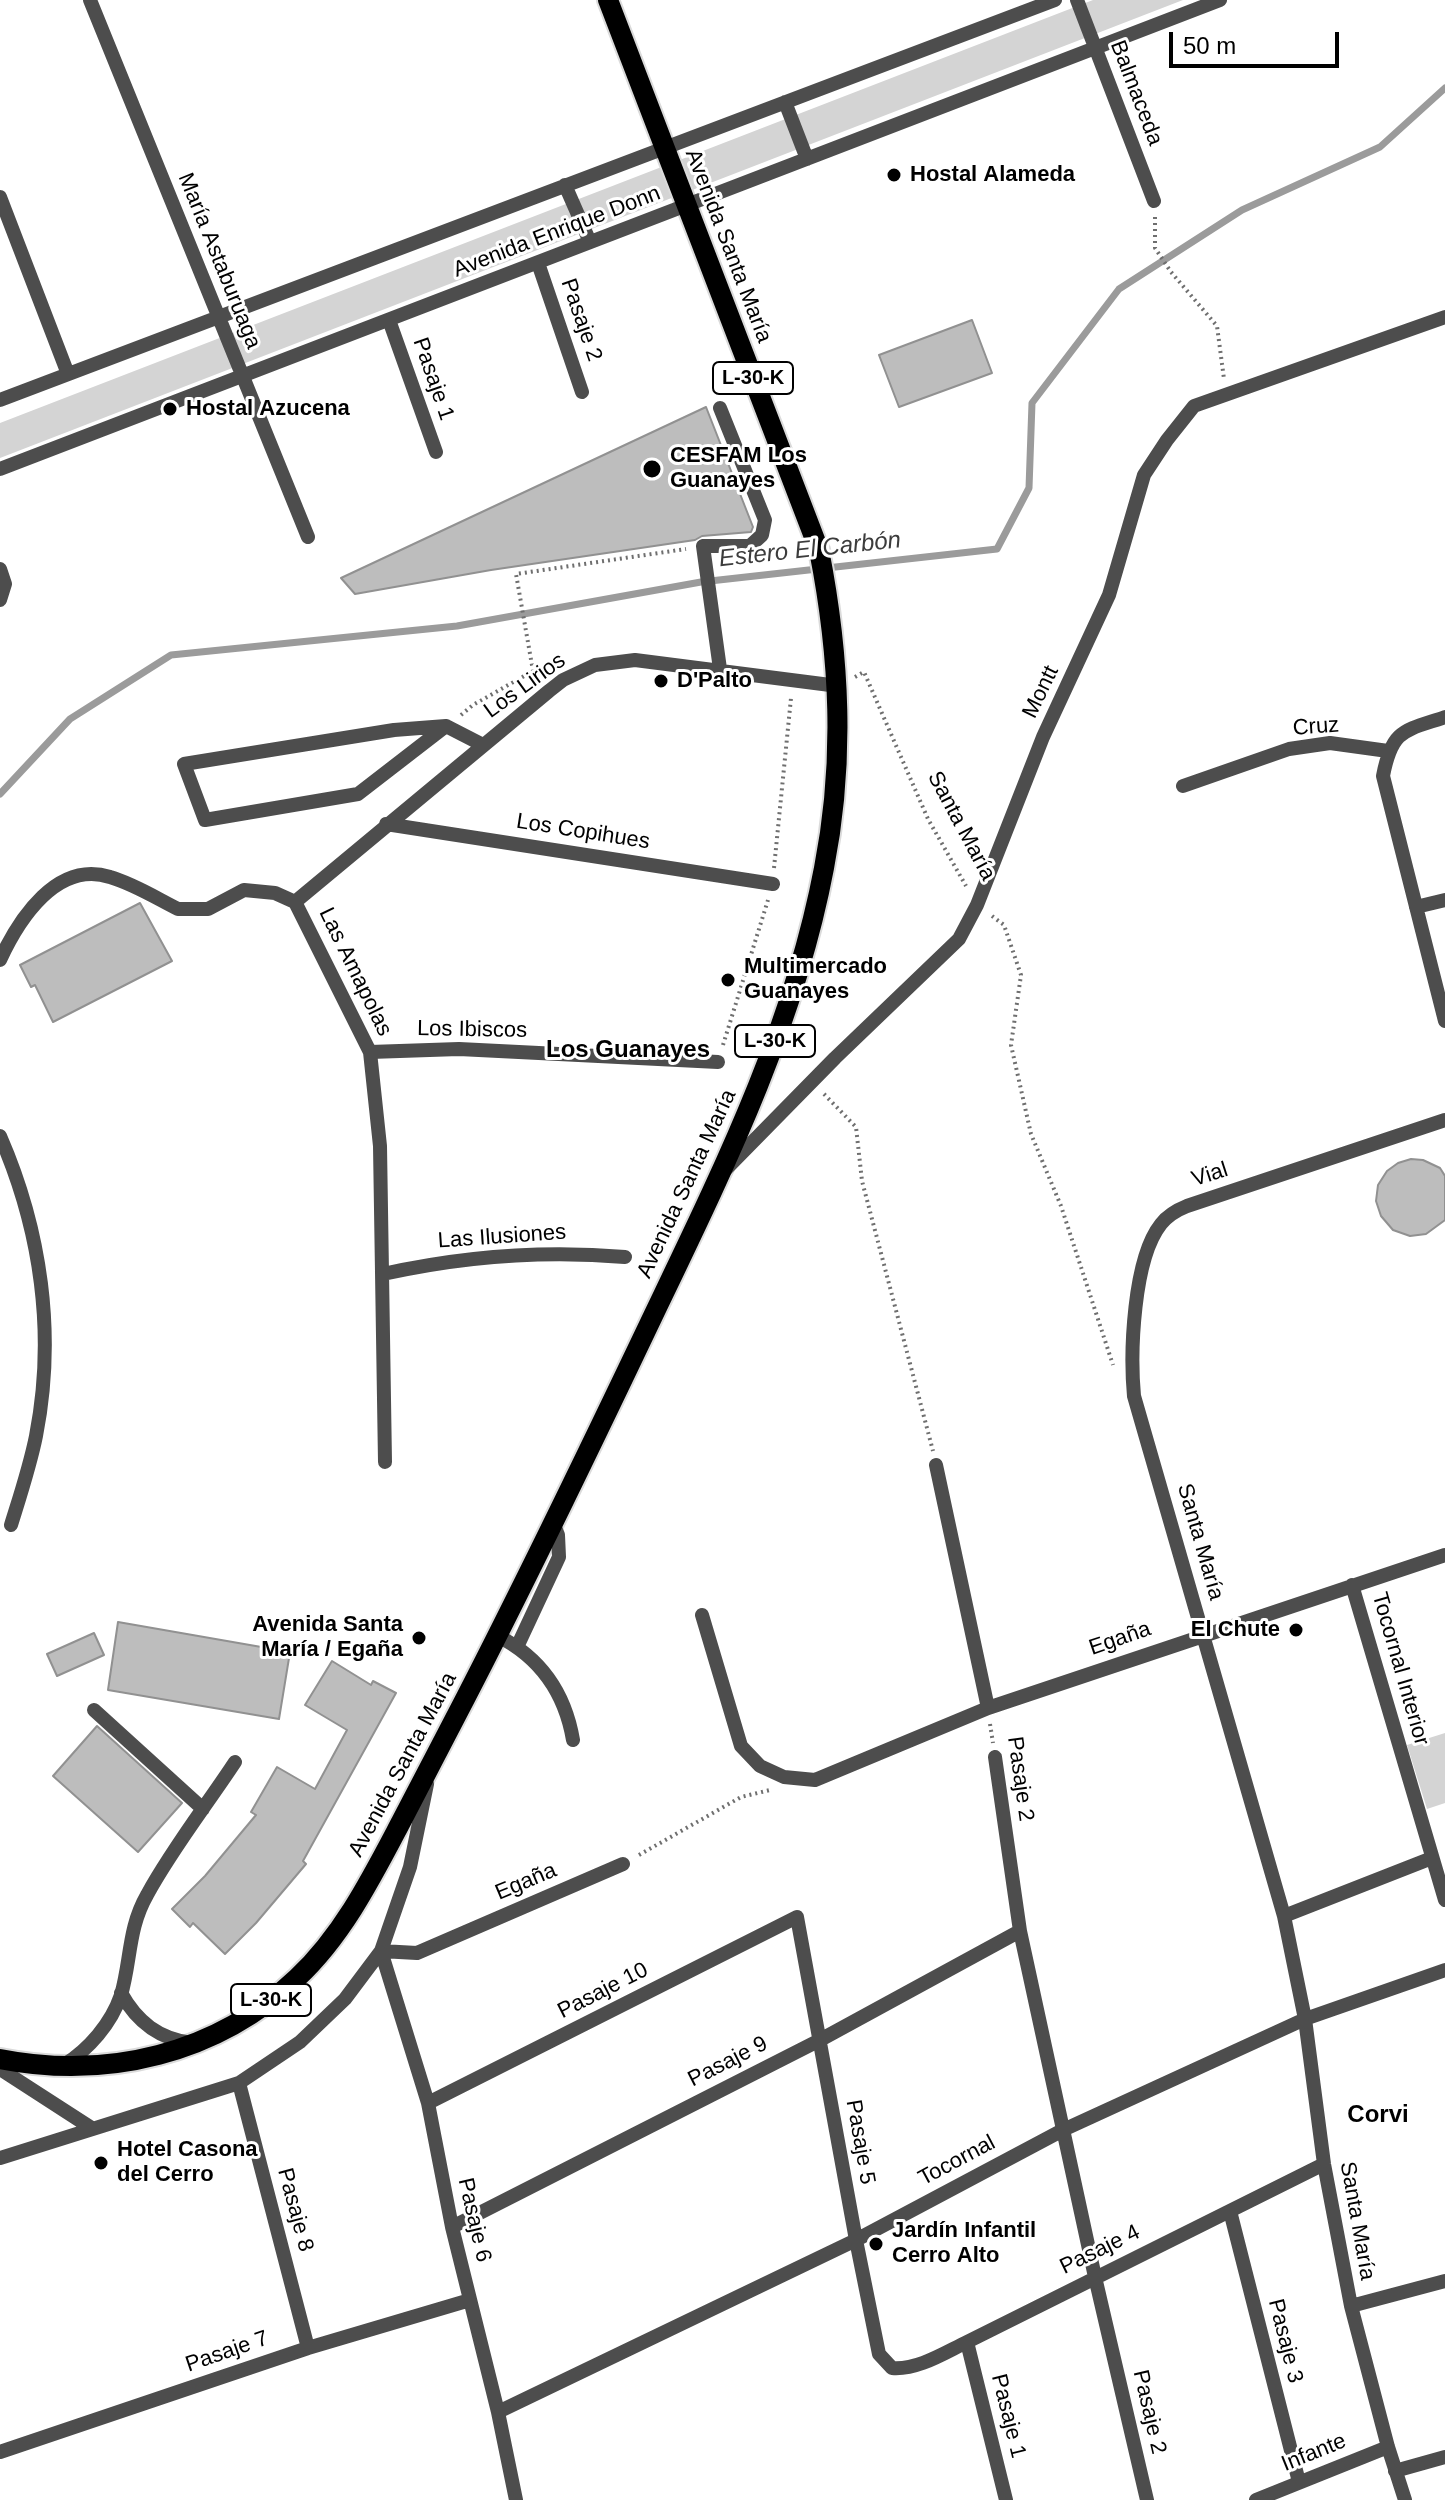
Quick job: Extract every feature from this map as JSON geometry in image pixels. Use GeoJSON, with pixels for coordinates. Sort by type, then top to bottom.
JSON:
{"type":"FeatureCollection","features":[{"type":"Feature","properties":{"kind":"main road","name":"Avenida Santa María"},"geometry":{"type":"LineString","coordinates":[[0,2059],[60,2067],[89,2067],[131,2062],[195,2044],[249,2016],[297,1979],[337,1933],[378,1867],[498,1636],[720,1174],[765,1070],[813,917],[837,779],[838,686],[830,605],[819,550],[608,0]]}},
{"type":"Feature","properties":{"kind":"street","name":"María Astaburuaga"},"geometry":{"type":"LineString","coordinates":[[90,0],[308,537]]}},
{"type":"Feature","properties":{"kind":"street","name":"Avenida Enrique Donn"},"geometry":{"type":"LineString","coordinates":[[0,400],[1055,0]]}},
{"type":"Feature","properties":{"kind":"street","name":"Balmaceda"},"geometry":{"type":"LineString","coordinates":[[1077,0],[1154,201]]}},
{"type":"Feature","properties":{"kind":"street","name":"Avenida Enrique Donn"},"geometry":{"type":"LineString","coordinates":[[0,469],[1220,0]]}},
{"type":"Feature","properties":{"kind":"street"},"geometry":{"type":"LineString","coordinates":[[785,102],[807,159]]}},
{"type":"Feature","properties":{"kind":"street"},"geometry":{"type":"LineString","coordinates":[[565,185],[590,242]]}},
{"type":"Feature","properties":{"kind":"street"},"geometry":{"type":"LineString","coordinates":[[0,197],[68,374]]}},
{"type":"Feature","properties":{"kind":"street","name":"Pasaje 2"},"geometry":{"type":"LineString","coordinates":[[538,263],[582,392]]}},
{"type":"Feature","properties":{"kind":"street","name":"Montt"},"geometry":{"type":"LineString","coordinates":[[720,1174],[959,939],[977,905],[1043,737],[1109,595],[1144,475],[1194,406],[1445,317]]}},
{"type":"Feature","properties":{"kind":"street","name":"Pasaje 1"},"geometry":{"type":"LineString","coordinates":[[389,320],[436,452]]}},
{"type":"Feature","properties":{"kind":"street"},"geometry":{"type":"LineString","coordinates":[[720,408],[765,520],[762,535],[750,546],[703,546],[720,669]]}},
{"type":"Feature","properties":{"kind":"street"},"geometry":{"type":"LineString","coordinates":[[0,569],[5,584],[0,600]]}},
{"type":"Feature","properties":{"kind":"street","name":"Los Lirios"},"geometry":{"type":"LineString","coordinates":[[295,902],[563,680],[595,665],[635,660],[838,686]]}},
{"type":"Feature","properties":{"kind":"street"},"geometry":{"type":"LineString","coordinates":[[1445,717],[1402,732],[1388,751],[1383,776],[1445,1021]]}},
{"type":"Feature","properties":{"kind":"street"},"geometry":{"type":"LineString","coordinates":[[446,726],[358,794],[205,820],[184,764],[394,730],[446,726],[483,745]]}},
{"type":"Feature","properties":{"kind":"street","name":"Cruz"},"geometry":{"type":"LineString","coordinates":[[1183,786],[1289,749],[1330,743],[1388,751]]}},
{"type":"Feature","properties":{"kind":"street","name":"Los Copihues"},"geometry":{"type":"LineString","coordinates":[[386,824],[773,884]]}},
{"type":"Feature","properties":{"kind":"street","name":"Las Amapolas"},"geometry":{"type":"LineString","coordinates":[[0,960],[17,930],[44,895],[59,882],[85,874],[113,877],[178,909],[189,911],[217,905],[244,890],[275,893],[295,902],[370,1052],[380,1146],[385,1462]]}},
{"type":"Feature","properties":{"kind":"street"},"geometry":{"type":"LineString","coordinates":[[1416,907],[1445,900]]}},
{"type":"Feature","properties":{"kind":"street","name":"Los Ibiscos"},"geometry":{"type":"LineString","coordinates":[[370,1052],[459,1049],[718,1062]]}},
{"type":"Feature","properties":{"kind":"street","name":"Vial"},"geometry":{"type":"LineString","coordinates":[[1134,1396],[1131,1349],[1136,1301],[1151,1244],[1168,1216],[1187,1206],[1445,1120]]}},
{"type":"Feature","properties":{"kind":"street"},"geometry":{"type":"LineString","coordinates":[[0,1136],[27,1207],[40,1271],[45,1322],[45,1361],[36,1439],[11,1525]]}},
{"type":"Feature","properties":{"kind":"street","name":"Las Ilusiones"},"geometry":{"type":"LineString","coordinates":[[383,1274],[444,1262],[521,1254],[625,1257]]}},
{"type":"Feature","properties":{"kind":"street","name":"Santa María"},"geometry":{"type":"LineString","coordinates":[[1134,1396],[1284,1916],[1305,2019],[1324,2164],[1351,2306],[1405,2500]]}},
{"type":"Feature","properties":{"kind":"street"},"geometry":{"type":"LineString","coordinates":[[936,1465],[988,1708]]}},
{"type":"Feature","properties":{"kind":"street"},"geometry":{"type":"LineString","coordinates":[[517,1647],[559,1557],[558,1535],[553,1523]]}},
{"type":"Feature","properties":{"kind":"street","name":"Egaña"},"geometry":{"type":"LineString","coordinates":[[702,1615],[741,1746],[760,1766],[784,1777],[815,1780],[988,1708],[1445,1555]]}},
{"type":"Feature","properties":{"kind":"street","name":"Tocornal Interior"},"geometry":{"type":"LineString","coordinates":[[1352,1585],[1445,1900]]}},
{"type":"Feature","properties":{"kind":"street"},"geometry":{"type":"LineString","coordinates":[[498,1636],[537,1663],[558,1691],[573,1740]]}},
{"type":"Feature","properties":{"kind":"street"},"geometry":{"type":"LineString","coordinates":[[94,1710],[203,1809]]}},
{"type":"Feature","properties":{"kind":"street","name":"Pasaje 2"},"geometry":{"type":"LineString","coordinates":[[995,1757],[1020,1931],[1147,2500]]}},
{"type":"Feature","properties":{"kind":"street"},"geometry":{"type":"LineString","coordinates":[[60,2067],[98,2035],[116,2008],[131,1932],[146,1896],[235,1762]]}},
{"type":"Feature","properties":{"kind":"street"},"geometry":{"type":"LineString","coordinates":[[0,2158],[239,2083],[300,2042],[345,1999],[381,1951],[410,1867],[430,1766]]}},
{"type":"Feature","properties":{"kind":"street"},"geometry":{"type":"LineString","coordinates":[[1284,1916],[1432,1858]]}},
{"type":"Feature","properties":{"kind":"street","name":"Egaña"},"geometry":{"type":"LineString","coordinates":[[381,1951],[417,1953],[623,1864]]}},
{"type":"Feature","properties":{"kind":"street","name":"Pasaje 5"},"geometry":{"type":"LineString","coordinates":[[797,1917],[879,2354],[892,2368]]}},
{"type":"Feature","properties":{"kind":"street","name":"Pasaje 10"},"geometry":{"type":"LineString","coordinates":[[428,2103],[797,1917]]}},
{"type":"Feature","properties":{"kind":"street","name":"Pasaje 9"},"geometry":{"type":"LineString","coordinates":[[452,2227],[820,2040],[1020,1931]]}},
{"type":"Feature","properties":{"kind":"street","name":"Pasaje 6"},"geometry":{"type":"LineString","coordinates":[[381,1951],[428,2103],[452,2227],[498,2412],[516,2500]]}},
{"type":"Feature","properties":{"kind":"street","name":"Tocornal"},"geometry":{"type":"LineString","coordinates":[[498,2412],[856,2240],[1063,2130],[1305,2019],[1445,1970]]}},
{"type":"Feature","properties":{"kind":"street"},"geometry":{"type":"LineString","coordinates":[[121,1993],[138,2018],[150,2028],[179,2042],[195,2044]]}},
{"type":"Feature","properties":{"kind":"street"},"geometry":{"type":"LineString","coordinates":[[0,2069],[93,2129]]}},
{"type":"Feature","properties":{"kind":"street","name":"Pasaje 8"},"geometry":{"type":"LineString","coordinates":[[239,2083],[308,2348]]}},
{"type":"Feature","properties":{"kind":"street","name":"Pasaje 4"},"geometry":{"type":"LineString","coordinates":[[892,2368],[913,2367],[967,2342],[1324,2164]]}},
{"type":"Feature","properties":{"kind":"street","name":"Pasaje 3"},"geometry":{"type":"LineString","coordinates":[[1230,2211],[1299,2482]]}},
{"type":"Feature","properties":{"kind":"street"},"geometry":{"type":"LineString","coordinates":[[1351,2306],[1445,2281]]}},
{"type":"Feature","properties":{"kind":"street","name":"Pasaje 7"},"geometry":{"type":"LineString","coordinates":[[0,2452],[308,2348],[470,2300]]}},
{"type":"Feature","properties":{"kind":"street","name":"Pasaje 1"},"geometry":{"type":"LineString","coordinates":[[967,2342],[1006,2500]]}},
{"type":"Feature","properties":{"kind":"street","name":"Infante"},"geometry":{"type":"LineString","coordinates":[[1256,2500],[1388,2447]]}},
{"type":"Feature","properties":{"kind":"street"},"geometry":{"type":"LineString","coordinates":[[1395,2471],[1445,2457]]}},
{"type":"Feature","properties":{"kind":"path"},"geometry":{"type":"LineString","coordinates":[[1154,201],[1155,248],[1171,272],[1217,326],[1225,393]]}},
{"type":"Feature","properties":{"kind":"path"},"geometry":{"type":"LineString","coordinates":[[446,726],[473,705],[533,671],[516,574],[703,546]]}},
{"type":"Feature","properties":{"kind":"path","name":"Santa María"},"geometry":{"type":"LineString","coordinates":[[838,686],[864,672],[928,819],[977,905],[1004,925],[1021,975],[1011,1045],[1031,1134],[1061,1206],[1116,1374],[1134,1396]]}},
{"type":"Feature","properties":{"kind":"path"},"geometry":{"type":"LineString","coordinates":[[812,1082],[856,1127],[862,1181],[936,1465]]}},
{"type":"Feature","properties":{"kind":"path","name":"Pasaje 2"},"geometry":{"type":"LineString","coordinates":[[988,1708],[995,1757]]}},
{"type":"Feature","properties":{"kind":"path"},"geometry":{"type":"LineString","coordinates":[[623,1864],[741,1797],[771,1790]]}},
{"type":"Feature","properties":{"kind":"shaded area"},"geometry":{"type":"Polygon","coordinates":[[[1093,0],[1183,0],[0,458],[0,423],[1093,0]]]}},
{"type":"Feature","properties":{"kind":"shaded area"},"geometry":{"type":"Polygon","coordinates":[[[1445,1733],[1445,1803],[1427,1809],[1407,1745],[1445,1733]]]}},
{"type":"Feature","properties":{"kind":"building"},"geometry":{"type":"Polygon","coordinates":[[[972,320],[992,373],[899,407],[879,355],[972,320]]]}},
{"type":"Feature","properties":{"kind":"building","name":"CESFAM Los Guanayes"},"geometry":{"type":"Polygon","coordinates":[[[706,407],[753,527],[751,532],[702,536],[695,540],[355,594],[341,578],[706,407]]]}},
{"type":"Feature","properties":{"kind":"building"},"geometry":{"type":"Polygon","coordinates":[[[140,903],[172,961],[53,1022],[35,985],[31,987],[20,965],[140,903]]]}},
{"type":"Feature","properties":{"kind":"building"},"geometry":{"type":"Polygon","coordinates":[[[1411,1159],[1423,1160],[1440,1168],[1445,1176],[1445,1220],[1426,1234],[1410,1236],[1393,1230],[1381,1216],[1376,1201],[1378,1185],[1387,1171],[1411,1159]]]}},
{"type":"Feature","properties":{"kind":"building"},"geometry":{"type":"Polygon","coordinates":[[[118,1622],[290,1652],[279,1719],[108,1690],[118,1622]]]}},
{"type":"Feature","properties":{"kind":"building"},"geometry":{"type":"Polygon","coordinates":[[[94,1633],[104,1655],[57,1676],[47,1654],[94,1633]]]}},
{"type":"Feature","properties":{"kind":"building"},"geometry":{"type":"Polygon","coordinates":[[[332,1661],[371,1685],[373,1681],[396,1693],[303,1861],[306,1864],[225,1954],[193,1923],[190,1927],[172,1909],[205,1876],[256,1815],[251,1812],[277,1767],[315,1789],[347,1730],[305,1705],[332,1661]]]}},
{"type":"Feature","properties":{"kind":"building"},"geometry":{"type":"Polygon","coordinates":[[[97,1726],[182,1803],[138,1852],[53,1776],[97,1726]]]}},
{"type":"Feature","properties":{"kind":"waterway","name":"Estero El Carbón"},"geometry":{"type":"LineString","coordinates":[[0,794],[70,719],[171,655],[457,626],[701,582],[997,549],[1029,488],[1032,403],[1119,289],[1242,210],[1380,147],[1445,88]]}},
{"type":"Feature","properties":{"kind":"place","name":"Hostal Alameda"},"geometry":{"type":"Point","coordinates":[894,175]}},
{"type":"Feature","properties":{"kind":"place","name":"Hostal Azucena"},"geometry":{"type":"Point","coordinates":[170,409]}},
{"type":"Feature","properties":{"kind":"place","name":"CESFAM Los Guanayes"},"geometry":{"type":"Point","coordinates":[652,469]}},
{"type":"Feature","properties":{"kind":"place","name":"D'Palto"},"geometry":{"type":"Point","coordinates":[661,681]}},
{"type":"Feature","properties":{"kind":"place","name":"Multimercado Guanayes"},"geometry":{"type":"Point","coordinates":[728,980]}},
{"type":"Feature","properties":{"kind":"place","name":"El Chute"},"geometry":{"type":"Point","coordinates":[1296,1630]}},
{"type":"Feature","properties":{"kind":"place","name":"Avenida Santa María / Egaña"},"geometry":{"type":"Point","coordinates":[419,1638]}},
{"type":"Feature","properties":{"kind":"place","name":"Hotel Casona del Cerro"},"geometry":{"type":"Point","coordinates":[101,2163]}},
{"type":"Feature","properties":{"kind":"place","name":"Jardín Infantil Cerro Alto"},"geometry":{"type":"Point","coordinates":[876,2244]}},
{"type":"Feature","properties":{"kind":"district","name":"Los Guanayes"},"geometry":{"type":"Point","coordinates":[628,1050]}},
{"type":"Feature","properties":{"kind":"district","name":"Corvi"},"geometry":{"type":"Point","coordinates":[1378,2115]}}]}
